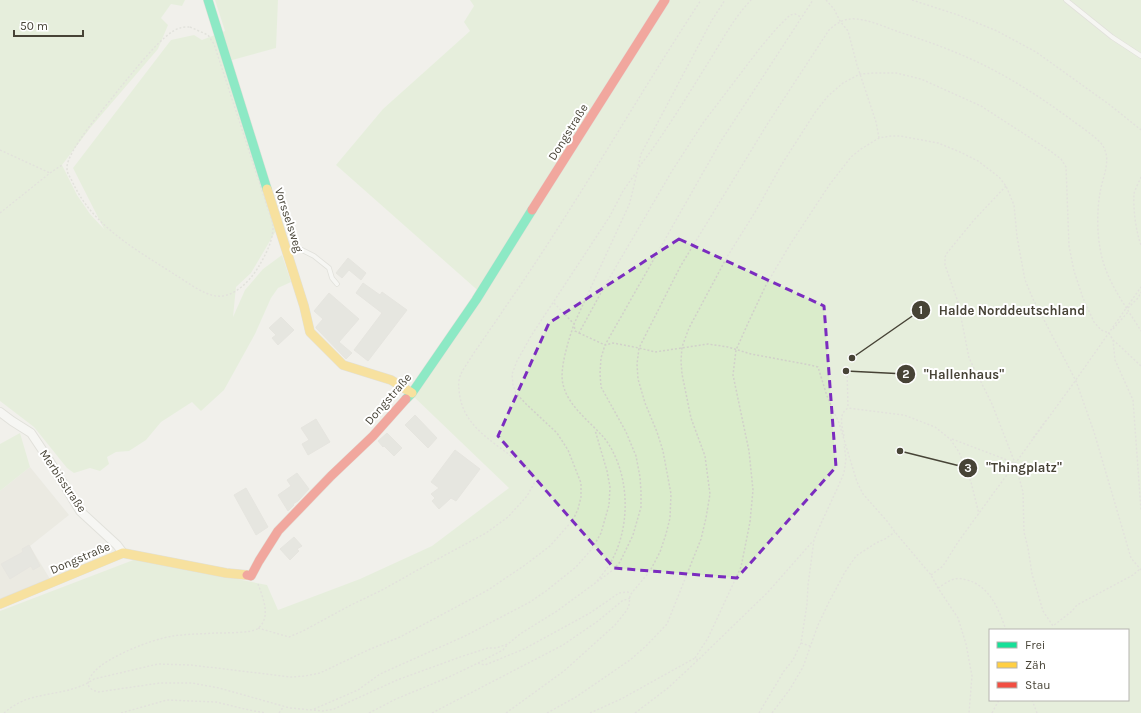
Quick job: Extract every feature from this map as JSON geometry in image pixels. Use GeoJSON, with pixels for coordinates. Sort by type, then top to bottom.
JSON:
{"type":"FeatureCollection","features":[{"type":"Feature","properties":{"kind":"street","name":"Vorsselsweg"},"geometry":{"type":"LineString","coordinates":[[208,0],[304,306],[310,332],[343,365],[391,380],[412,393]]}},
{"type":"Feature","properties":{"kind":"street","name":"Dongstraße"},"geometry":{"type":"LineString","coordinates":[[0,604],[123,553],[226,574],[251,576],[278,531],[331,476],[373,436],[412,393],[480,293],[665,0]]}},
{"type":"Feature","properties":{"kind":"street","name":"Merbisstraße"},"geometry":{"type":"LineString","coordinates":[[0,412],[31,433],[80,511],[117,545],[123,553]]}},
{"type":"Feature","properties":{"kind":"lane"},"geometry":{"type":"LineString","coordinates":[[1066,0],[1112,37],[1141,56]]}},
{"type":"Feature","properties":{"kind":"lane"},"geometry":{"type":"LineString","coordinates":[[288,255],[298,248],[314,256],[329,268],[332,278],[337,284]]}},
{"type":"Feature","properties":{"kind":"path"},"geometry":{"type":"LineString","coordinates":[[258,628],[289,637],[303,631],[384,589],[486,533],[508,517],[527,496],[536,480],[533,474],[512,456],[490,442],[474,426],[462,408],[459,389],[461,374],[548,244],[701,0]]}},
{"type":"Feature","properties":{"kind":"path"},"geometry":{"type":"LineString","coordinates":[[4,713],[12,706],[27,699],[60,692],[88,683],[94,679],[158,664],[191,665],[291,677],[305,676],[320,672],[400,637],[488,590],[525,566],[550,546],[573,520],[578,510],[581,497],[581,483],[568,450],[557,433],[516,393],[513,385],[512,374],[521,353],[531,336],[610,216],[635,174],[641,154],[712,20],[725,0]]}},
{"type":"Feature","properties":{"kind":"path"},"geometry":{"type":"LineString","coordinates":[[637,169],[682,102],[728,28],[741,10],[751,0]]}},
{"type":"Feature","properties":{"kind":"path"},"geometry":{"type":"LineString","coordinates":[[251,576],[255,577],[265,606],[266,614],[263,622],[258,628],[253,631],[191,634],[155,640],[97,668],[91,675],[88,683],[90,688],[98,692],[160,683],[192,683],[219,688],[298,710],[314,709],[323,711],[334,708],[397,680],[463,656],[488,648],[496,648],[508,644],[520,634],[557,611],[613,570],[620,562],[633,535],[641,507],[640,477],[636,456],[626,432],[602,387],[600,366],[605,345],[721,140],[813,0]]}},
{"type":"Feature","properties":{"kind":"path"},"geometry":{"type":"LineString","coordinates":[[826,0],[834,9],[840,21],[848,31],[876,122],[879,138]]}},
{"type":"Feature","properties":{"kind":"path"},"geometry":{"type":"LineString","coordinates":[[912,0],[958,15],[997,31],[1036,52],[1110,105],[1141,130]]}},
{"type":"Feature","properties":{"kind":"path"},"geometry":{"type":"LineString","coordinates":[[579,333],[672,170],[703,123],[777,28],[790,15],[795,14],[801,17]]}},
{"type":"Feature","properties":{"kind":"path"},"geometry":{"type":"LineString","coordinates":[[506,713],[564,671],[624,616],[630,597],[650,571],[660,552],[670,518],[671,494],[663,451],[645,403],[638,379],[637,364],[639,348],[680,267],[768,122],[829,30],[840,21],[855,19],[867,21],[915,37],[973,60],[1019,84],[1089,132],[1103,146],[1107,159],[1100,193],[1098,213],[1100,246],[1104,266],[1119,297],[1141,331]]}},
{"type":"Feature","properties":{"kind":"path"},"geometry":{"type":"LineString","coordinates":[[190,27],[208,35],[214,44],[273,224],[274,232],[271,240],[254,274],[243,286],[232,293],[224,296],[217,296],[196,288],[115,236],[93,214],[75,188],[67,168],[67,162],[77,142],[160,41],[180,28],[190,27]]}},
{"type":"Feature","properties":{"kind":"path"},"geometry":{"type":"LineString","coordinates":[[547,713],[576,696],[630,660],[667,624],[701,539],[710,494],[705,456],[692,418],[682,374],[682,347],[689,328],[713,282],[782,164],[816,111],[828,96],[843,83],[860,74],[896,73],[921,79],[981,106],[1050,150],[1061,159],[1066,167],[1069,246],[1074,271],[1083,298],[1094,322],[1101,330],[1109,332],[1113,340],[1115,360],[1134,400],[1141,510]]}},
{"type":"Feature","properties":{"kind":"path"},"geometry":{"type":"LineString","coordinates":[[590,713],[621,699],[695,658],[708,638],[741,567],[750,522],[753,490],[748,451],[733,375],[736,350],[766,285],[791,243],[826,191],[851,157],[879,138],[900,136],[938,143],[978,161],[999,177],[1006,186],[1014,205],[1017,237],[1025,280],[1033,299],[1076,381],[1094,432],[1131,558],[1140,569],[1132,575],[1077,605],[1072,611],[1053,626],[1043,611],[1032,574],[1024,532],[1023,492],[1015,463],[992,404],[969,358],[958,302],[945,264],[945,257],[947,253],[974,220],[1006,186]]}},
{"type":"Feature","properties":{"kind":"path"},"geometry":{"type":"LineString","coordinates":[[0,150],[50,173]]}},
{"type":"Feature","properties":{"kind":"path"},"geometry":{"type":"LineString","coordinates":[[0,213],[62,165]]}},
{"type":"Feature","properties":{"kind":"path"},"geometry":{"type":"LineString","coordinates":[[594,584],[604,573],[614,556],[620,538],[625,506],[623,479],[615,457],[605,440],[574,406],[563,386],[562,379],[569,340],[574,324],[629,205],[635,174]]}},
{"type":"Feature","properties":{"kind":"path"},"geometry":{"type":"LineString","coordinates":[[1141,177],[1134,193],[1135,215],[1138,237],[1141,245]]}},
{"type":"Feature","properties":{"kind":"path"},"geometry":{"type":"LineString","coordinates":[[931,575],[943,566],[958,542],[1076,381],[1141,287]]}},
{"type":"Feature","properties":{"kind":"path"},"geometry":{"type":"LineString","coordinates":[[1127,308],[1138,298],[1141,292]]}},
{"type":"Feature","properties":{"kind":"path"},"geometry":{"type":"LineString","coordinates":[[554,303],[574,324],[575,331],[605,345],[613,343],[655,352],[708,344],[818,367],[827,396],[839,423],[857,482],[863,494],[931,575],[958,618],[966,644],[972,676],[969,713]]}},
{"type":"Feature","properties":{"kind":"path"},"geometry":{"type":"LineString","coordinates":[[1109,332],[1129,311]]}},
{"type":"Feature","properties":{"kind":"path"},"geometry":{"type":"LineString","coordinates":[[1113,340],[1141,366]]}},
{"type":"Feature","properties":{"kind":"path"},"geometry":{"type":"LineString","coordinates":[[847,368],[848,408]]}},
{"type":"Feature","properties":{"kind":"path"},"geometry":{"type":"LineString","coordinates":[[758,713],[784,671],[793,660],[801,643],[814,540],[844,473],[846,459],[842,415],[844,410],[848,408],[904,415],[935,427],[950,439],[959,452],[971,482],[979,514]]}},
{"type":"Feature","properties":{"kind":"path"},"geometry":{"type":"LineString","coordinates":[[314,709],[358,690],[380,674],[465,636],[530,602],[576,567],[598,540],[609,505],[610,487],[607,471],[594,428]]}},
{"type":"Feature","properties":{"kind":"path"},"geometry":{"type":"LineString","coordinates":[[950,439],[1015,463]]}},
{"type":"Feature","properties":{"kind":"path"},"geometry":{"type":"LineString","coordinates":[[772,713],[790,689],[803,667],[810,646],[829,602],[845,572],[856,556],[895,532]]}},
{"type":"Feature","properties":{"kind":"path"},"geometry":{"type":"LineString","coordinates":[[635,713],[668,688],[698,660],[768,592],[814,540]]}},
{"type":"Feature","properties":{"kind":"path"},"geometry":{"type":"LineString","coordinates":[[938,588],[953,579],[959,578],[976,584],[989,593],[1006,629]]}},
{"type":"Feature","properties":{"kind":"path"},"geometry":{"type":"LineString","coordinates":[[478,662],[484,665],[524,649],[590,613],[619,593],[628,592],[630,597]]}},
{"type":"Feature","properties":{"kind":"path"},"geometry":{"type":"LineString","coordinates":[[432,713],[563,645],[598,621],[622,601],[630,597]]}},
{"type":"Feature","properties":{"kind":"path"},"geometry":{"type":"LineString","coordinates":[[801,643],[810,646]]}},
{"type":"Feature","properties":{"kind":"path"},"geometry":{"type":"LineString","coordinates":[[369,713],[396,699],[449,677],[503,650],[508,644]]}},
{"type":"Feature","properties":{"kind":"path"},"geometry":{"type":"LineString","coordinates":[[121,713],[167,700],[216,702],[266,713]]}},
{"type":"Feature","properties":{"kind":"path"},"geometry":{"type":"LineString","coordinates":[[992,713],[998,701]]}},
{"type":"Feature","properties":{"kind":"path"},"geometry":{"type":"LineString","coordinates":[[1032,701],[1037,713]]}},
{"type":"Feature","properties":{"kind":"path"},"geometry":{"type":"LineString","coordinates":[[279,713],[282,706]]}},
{"type":"Feature","properties":{"kind":"highlighted area"},"geometry":{"type":"Polygon","coordinates":[[[679,239],[824,306],[836,467],[737,578],[614,568],[498,436],[549,323],[679,239]]]}},
{"type":"Feature","properties":{"kind":"shaded area"},"geometry":{"type":"Polygon","coordinates":[[[30,467],[69,515],[30,546],[50,579],[0,599],[0,491],[30,467]]]}},
{"type":"Feature","properties":{"kind":"green space"},"geometry":{"type":"Polygon","coordinates":[[[0,0],[185,0],[182,6],[171,4],[161,18],[168,25],[158,49],[91,127],[62,165],[77,195],[90,214],[104,229],[73,168],[171,40],[194,35],[202,40],[225,31],[215,0],[278,0],[276,48],[225,62],[277,229],[251,273],[236,287],[233,317],[245,290],[263,269],[282,255],[291,282],[278,288],[271,298],[255,334],[224,390],[201,411],[192,402],[161,422],[146,440],[129,451],[116,452],[107,457],[109,464],[100,471],[90,468],[74,473],[67,468],[34,427],[0,401],[0,0]]]}},
{"type":"Feature","properties":{"kind":"green space"},"geometry":{"type":"Polygon","coordinates":[[[470,0],[1141,0],[1141,713],[0,713],[0,611],[136,559],[267,585],[278,610],[360,579],[432,546],[509,488],[412,395],[483,295],[336,165],[383,109],[470,31],[464,22],[474,6],[470,0]]]}},
{"type":"Feature","properties":{"kind":"green space"},"geometry":{"type":"Polygon","coordinates":[[[20,433],[30,467],[0,491],[0,444],[20,433]]]}},
{"type":"Feature","properties":{"kind":"building"},"geometry":{"type":"Polygon","coordinates":[[[348,258],[366,273],[361,280],[349,270],[342,278],[336,273],[348,258]]]}},
{"type":"Feature","properties":{"kind":"building"},"geometry":{"type":"Polygon","coordinates":[[[363,283],[380,295],[382,292],[407,310],[368,361],[354,350],[382,313],[356,293],[363,283]]]}},
{"type":"Feature","properties":{"kind":"building"},"geometry":{"type":"Polygon","coordinates":[[[329,293],[359,319],[339,342],[352,353],[346,359],[316,328],[323,319],[314,311],[329,293]]]}},
{"type":"Feature","properties":{"kind":"building"},"geometry":{"type":"Polygon","coordinates":[[[281,317],[294,330],[278,345],[272,338],[276,335],[269,328],[281,317]]]}},
{"type":"Feature","properties":{"kind":"building"},"geometry":{"type":"Polygon","coordinates":[[[415,415],[437,438],[428,448],[405,425],[415,415]]]}},
{"type":"Feature","properties":{"kind":"building"},"geometry":{"type":"Polygon","coordinates":[[[316,419],[330,442],[308,455],[302,444],[309,440],[301,428],[316,419]]]}},
{"type":"Feature","properties":{"kind":"building"},"geometry":{"type":"Polygon","coordinates":[[[387,433],[402,448],[394,456],[378,441],[387,433]]]}},
{"type":"Feature","properties":{"kind":"building"},"geometry":{"type":"Polygon","coordinates":[[[455,450],[480,469],[456,501],[451,498],[439,509],[432,501],[435,498],[431,494],[439,488],[431,482],[455,450]]]}},
{"type":"Feature","properties":{"kind":"building"},"geometry":{"type":"Polygon","coordinates":[[[297,473],[309,489],[298,501],[293,504],[294,505],[288,511],[278,495],[291,486],[287,480],[297,473]]]}},
{"type":"Feature","properties":{"kind":"building"},"geometry":{"type":"Polygon","coordinates":[[[246,488],[268,527],[256,535],[234,495],[246,488]]]}},
{"type":"Feature","properties":{"kind":"building"},"geometry":{"type":"Polygon","coordinates":[[[294,537],[302,546],[297,549],[299,551],[290,560],[280,549],[294,537]]]}},
{"type":"Feature","properties":{"kind":"building"},"geometry":{"type":"Polygon","coordinates":[[[29,545],[40,566],[33,570],[31,566],[10,579],[1,564],[23,552],[22,549],[29,545]]]}},
{"type":"Feature","properties":{"kind":"traffic: fast"},"geometry":{"type":"LineString","coordinates":[[208,0],[267,189]]}},
{"type":"Feature","properties":{"kind":"traffic: fast"},"geometry":{"type":"LineString","coordinates":[[406,399],[412,393],[476,300],[532,210]]}},
{"type":"Feature","properties":{"kind":"traffic: slow"},"geometry":{"type":"LineString","coordinates":[[267,189],[304,306],[310,332],[343,365],[391,380],[412,393]]}},
{"type":"Feature","properties":{"kind":"traffic: slow"},"geometry":{"type":"LineString","coordinates":[[0,604],[123,553],[226,573],[247,575]]}},
{"type":"Feature","properties":{"kind":"traffic: jam"},"geometry":{"type":"LineString","coordinates":[[532,210],[665,0]]}},
{"type":"Feature","properties":{"kind":"traffic: jam"},"geometry":{"type":"LineString","coordinates":[[247,575],[251,576],[278,531],[331,476],[373,436],[406,399]]}},
{"type":"Feature","properties":{"kind":"place","name":"Halde Norddeutschland"},"geometry":{"type":"Point","coordinates":[852,358]}},
{"type":"Feature","properties":{"kind":"place","name":"\"Hallenhaus\""},"geometry":{"type":"Point","coordinates":[846,371]}},
{"type":"Feature","properties":{"kind":"place","name":"\"Thingplatz\""},"geometry":{"type":"Point","coordinates":[900,451]}}]}
